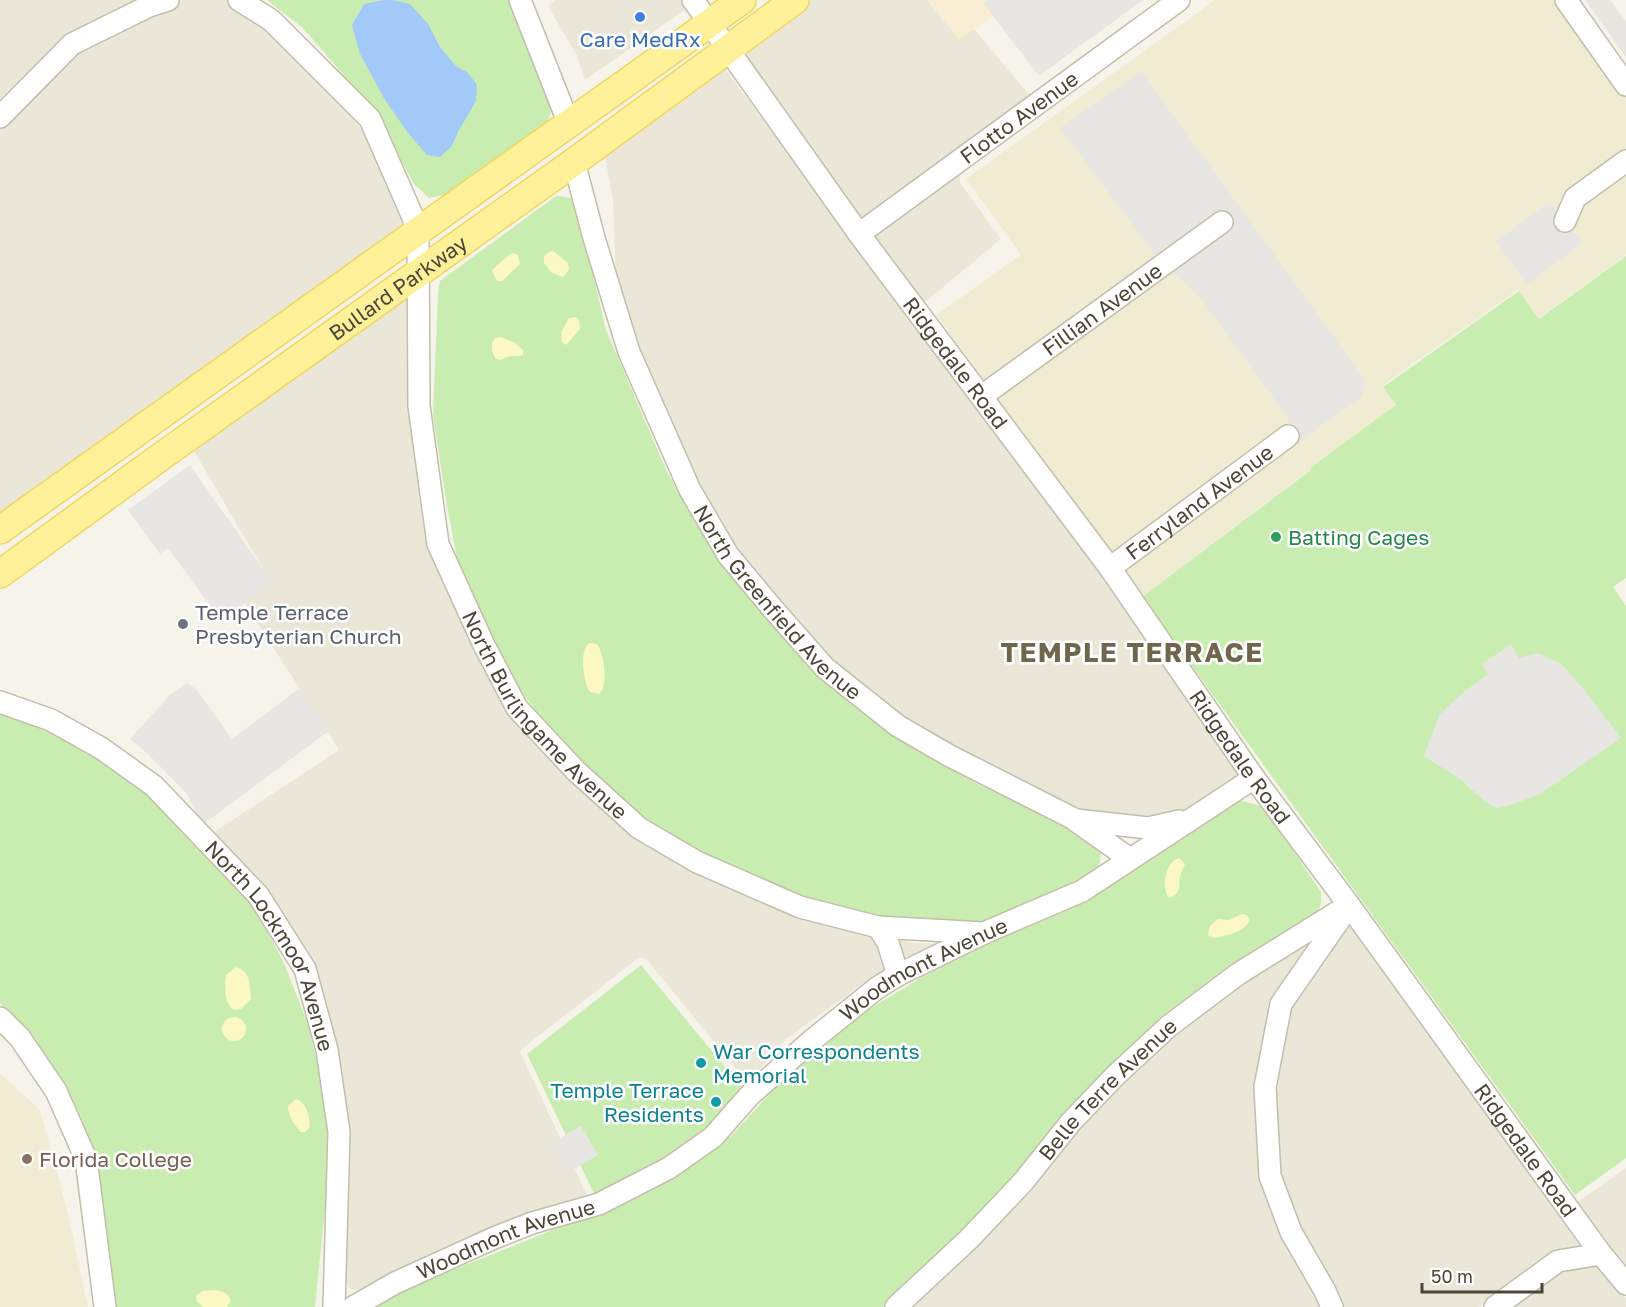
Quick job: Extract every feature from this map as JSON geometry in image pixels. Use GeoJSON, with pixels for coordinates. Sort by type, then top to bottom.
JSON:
{"type":"FeatureCollection","features":[{"type":"Feature","properties":{"kind":"main road","name":"Bullard Parkway"},"geometry":{"type":"LineString","coordinates":[[0,530],[742,0]]}},
{"type":"Feature","properties":{"kind":"main road","name":"Bullard Parkway"},"geometry":{"type":"LineString","coordinates":[[0,574],[574,162],[795,0]]}},
{"type":"Feature","properties":{"kind":"street"},"geometry":{"type":"LineString","coordinates":[[0,117],[72,44],[149,6],[168,0]]}},
{"type":"Feature","properties":{"kind":"street"},"geometry":{"type":"LineString","coordinates":[[239,0],[271,20],[370,119],[418,231]]}},
{"type":"Feature","properties":{"kind":"street"},"geometry":{"type":"LineString","coordinates":[[520,0],[569,124]]}},
{"type":"Feature","properties":{"kind":"street","name":"Ridgedale Road"},"geometry":{"type":"LineString","coordinates":[[693,0],[859,234],[1110,568],[1254,778],[1349,905],[1601,1254],[1626,1284]]}},
{"type":"Feature","properties":{"kind":"street","name":"Flotto Avenue"},"geometry":{"type":"LineString","coordinates":[[859,234],[1179,0]]}},
{"type":"Feature","properties":{"kind":"street"},"geometry":{"type":"LineString","coordinates":[[1566,0],[1626,85]]}},
{"type":"Feature","properties":{"kind":"street"},"geometry":{"type":"LineString","coordinates":[[1565,221],[1575,198],[1626,161]]}},
{"type":"Feature","properties":{"kind":"street","name":"North Greenfield Avenue"},"geometry":{"type":"LineString","coordinates":[[574,162],[594,238],[629,352],[690,490],[728,555],[825,668],[898,726],[950,756],[1076,820],[1148,828],[1191,818]]}},
{"type":"Feature","properties":{"kind":"street","name":"Fillian Avenue"},"geometry":{"type":"LineString","coordinates":[[982,396],[1222,222]]}},
{"type":"Feature","properties":{"kind":"street","name":"North Burlingame Avenue"},"geometry":{"type":"LineString","coordinates":[[418,231],[420,406],[438,544],[483,643],[517,708],[576,771],[639,828],[697,862],[800,907],[878,927],[984,933]]}},
{"type":"Feature","properties":{"kind":"street","name":"Ferryland Avenue"},"geometry":{"type":"LineString","coordinates":[[1110,568],[1288,436]]}},
{"type":"Feature","properties":{"kind":"street","name":"North Lockmoor Avenue"},"geometry":{"type":"LineString","coordinates":[[0,702],[51,720],[101,748],[154,786],[258,895],[305,969],[327,1050],[339,1132],[334,1307]]}},
{"type":"Feature","properties":{"kind":"street","name":"Woodmont Avenue"},"geometry":{"type":"LineString","coordinates":[[353,1307],[395,1283],[494,1238],[532,1223],[599,1204],[669,1168],[713,1137],[749,1096],[811,1041],[877,988],[898,975],[984,933],[1082,891],[1254,778]]}},
{"type":"Feature","properties":{"kind":"street"},"geometry":{"type":"LineString","coordinates":[[1076,820],[1130,859]]}},
{"type":"Feature","properties":{"kind":"street"},"geometry":{"type":"LineString","coordinates":[[1332,1307],[1291,1232],[1270,1176],[1265,1087],[1281,1004],[1349,905]]}},
{"type":"Feature","properties":{"kind":"street","name":"Belle Terre Avenue"},"geometry":{"type":"LineString","coordinates":[[896,1307],[969,1239],[1023,1182],[1071,1122],[1108,1083],[1169,1026],[1238,974],[1349,905]]}},
{"type":"Feature","properties":{"kind":"street"},"geometry":{"type":"LineString","coordinates":[[878,927],[888,943],[898,975]]}},
{"type":"Feature","properties":{"kind":"street"},"geometry":{"type":"LineString","coordinates":[[0,1018],[20,1038],[56,1091],[86,1159],[105,1307]]}},
{"type":"Feature","properties":{"kind":"street"},"geometry":{"type":"LineString","coordinates":[[1495,1307],[1558,1261],[1601,1254]]}},
{"type":"Feature","properties":{"kind":"shaded area"},"geometry":{"type":"Polygon","coordinates":[[[0,0],[248,0],[323,77],[382,157],[407,222],[0,514],[0,0]]]}},
{"type":"Feature","properties":{"kind":"shaded area"},"geometry":{"type":"Polygon","coordinates":[[[556,0],[682,0],[686,9],[585,80],[577,56],[548,6],[556,0]]]}},
{"type":"Feature","properties":{"kind":"shaded area"},"geometry":{"type":"Polygon","coordinates":[[[811,0],[927,0],[959,39],[974,29],[1031,97],[860,222],[735,55],[811,0]]]}},
{"type":"Feature","properties":{"kind":"shaded area"},"geometry":{"type":"Polygon","coordinates":[[[927,0],[1019,0],[959,39],[927,0]]]}},
{"type":"Feature","properties":{"kind":"shaded area"},"geometry":{"type":"Polygon","coordinates":[[[988,0],[1143,0],[1039,76],[983,3],[988,0]]]}},
{"type":"Feature","properties":{"kind":"shaded area"},"geometry":{"type":"Polygon","coordinates":[[[1215,0],[1578,0],[1626,67],[1626,255],[1539,318],[1518,290],[1382,386],[1396,405],[1142,597],[936,315],[1021,255],[966,179],[1215,0]]]}},
{"type":"Feature","properties":{"kind":"shaded area"},"geometry":{"type":"Polygon","coordinates":[[[1585,0],[1610,0],[1626,21],[1626,57],[1585,0]]]}},
{"type":"Feature","properties":{"kind":"shaded area"},"geometry":{"type":"Polygon","coordinates":[[[722,65],[1103,573],[1242,774],[1187,810],[1147,819],[1072,809],[902,719],[831,661],[735,550],[698,487],[637,350],[616,278],[613,200],[604,151],[722,65]]]}},
{"type":"Feature","properties":{"kind":"shaded area"},"geometry":{"type":"Polygon","coordinates":[[[1141,71],[1366,381],[1362,396],[1300,441],[1281,408],[1199,296],[1156,256],[1060,128],[1141,71]]]}},
{"type":"Feature","properties":{"kind":"shaded area"},"geometry":{"type":"Polygon","coordinates":[[[1043,111],[1045,113],[960,174],[960,183],[1001,239],[924,303],[871,237],[1043,111]]]}},
{"type":"Feature","properties":{"kind":"shaded area"},"geometry":{"type":"Polygon","coordinates":[[[1550,202],[1582,243],[1527,284],[1496,241],[1550,202]]]}},
{"type":"Feature","properties":{"kind":"shaded area"},"geometry":{"type":"Polygon","coordinates":[[[410,290],[429,545],[570,777],[863,933],[915,943],[945,944],[863,984],[786,1039],[748,1083],[647,960],[641,957],[637,959],[520,1052],[588,1197],[362,1291],[349,1288],[343,1278],[313,968],[211,834],[339,750],[239,594],[265,572],[191,446],[410,290]]]}},
{"type":"Feature","properties":{"kind":"shaded area"},"geometry":{"type":"Polygon","coordinates":[[[190,465],[273,583],[221,621],[168,548],[160,554],[128,510],[190,465]]]}},
{"type":"Feature","properties":{"kind":"shaded area"},"geometry":{"type":"Polygon","coordinates":[[[1511,644],[1519,658],[1538,653],[1561,664],[1587,693],[1621,738],[1540,794],[1496,808],[1483,800],[1460,779],[1424,756],[1439,715],[1460,695],[1488,674],[1482,664],[1511,644]]]}},
{"type":"Feature","properties":{"kind":"shaded area"},"geometry":{"type":"Polygon","coordinates":[[[187,683],[196,689],[232,739],[297,690],[301,690],[329,731],[202,825],[187,794],[130,739],[170,695],[187,683]]]}},
{"type":"Feature","properties":{"kind":"shaded area"},"geometry":{"type":"Polygon","coordinates":[[[1350,920],[1586,1247],[1553,1254],[1479,1307],[1341,1307],[1298,1229],[1279,1175],[1274,1089],[1289,1008],[1350,920]]]}},
{"type":"Feature","properties":{"kind":"shaded area"},"geometry":{"type":"Polygon","coordinates":[[[1317,936],[1274,998],[1262,1176],[1323,1307],[910,1307],[1122,1082],[1175,1033],[1244,981],[1317,936]]]}},
{"type":"Feature","properties":{"kind":"shaded area","name":"Florida College"},"geometry":{"type":"Polygon","coordinates":[[[0,1073],[40,1110],[67,1209],[88,1307],[0,1307],[0,1073]]]}},
{"type":"Feature","properties":{"kind":"shaded area"},"geometry":{"type":"Polygon","coordinates":[[[581,1126],[598,1155],[567,1173],[549,1144],[581,1126]]]}},
{"type":"Feature","properties":{"kind":"shaded area"},"geometry":{"type":"Polygon","coordinates":[[[1626,1168],[1626,1271],[1574,1202],[1579,1201],[1626,1168]]]}},
{"type":"Feature","properties":{"kind":"shaded area"},"geometry":{"type":"Polygon","coordinates":[[[1598,1264],[1626,1298],[1626,1307],[1511,1307],[1562,1270],[1598,1264]]]}},
{"type":"Feature","properties":{"kind":"green space"},"geometry":{"type":"Polygon","coordinates":[[[267,0],[510,0],[520,19],[553,107],[547,124],[444,195],[429,198],[414,184],[389,138],[351,84],[303,28],[267,0]]]}},
{"type":"Feature","properties":{"kind":"green space"},"geometry":{"type":"Polygon","coordinates":[[[556,196],[571,198],[577,206],[606,330],[667,472],[703,534],[757,604],[800,657],[893,734],[975,783],[1080,832],[1100,848],[1100,864],[1090,876],[1001,919],[944,928],[881,921],[813,903],[683,848],[612,792],[543,721],[514,681],[458,564],[433,416],[440,281],[556,196]]]}},
{"type":"Feature","properties":{"kind":"green space"},"geometry":{"type":"Polygon","coordinates":[[[1626,256],[1626,578],[1613,587],[1626,606],[1626,1158],[1575,1195],[1142,597],[1396,405],[1383,387],[1519,291],[1539,319],[1626,256]]]}},
{"type":"Feature","properties":{"kind":"green space"},"geometry":{"type":"Polygon","coordinates":[[[0,711],[49,729],[95,753],[153,797],[253,905],[284,963],[307,1022],[328,1104],[328,1180],[315,1307],[112,1307],[97,1173],[87,1135],[68,1090],[29,1032],[0,1003],[0,711]]]}},
{"type":"Feature","properties":{"kind":"green space"},"geometry":{"type":"Polygon","coordinates":[[[1239,800],[1264,807],[1321,892],[1321,904],[1317,913],[1038,1152],[974,1221],[883,1307],[367,1307],[395,1293],[649,1190],[730,1137],[799,1062],[858,1016],[924,976],[1239,800]]]}},
{"type":"Feature","properties":{"kind":"green space"},"geometry":{"type":"Polygon","coordinates":[[[641,965],[749,1096],[713,1137],[599,1204],[527,1054],[641,965]]]}},
{"type":"Feature","properties":{"kind":"sand"},"geometry":{"type":"Polygon","coordinates":[[[553,251],[568,263],[569,270],[563,277],[552,273],[544,263],[544,256],[553,251]]]}},
{"type":"Feature","properties":{"kind":"sand"},"geometry":{"type":"Polygon","coordinates":[[[513,253],[518,255],[520,264],[502,281],[497,281],[492,270],[513,253]]]}},
{"type":"Feature","properties":{"kind":"sand"},"geometry":{"type":"Polygon","coordinates":[[[576,317],[579,320],[580,329],[566,345],[562,342],[561,333],[569,318],[576,317]]]}},
{"type":"Feature","properties":{"kind":"sand"},"geometry":{"type":"Polygon","coordinates":[[[501,337],[515,343],[523,350],[523,355],[496,359],[492,351],[492,343],[495,338],[501,337]]]}},
{"type":"Feature","properties":{"kind":"sand"},"geometry":{"type":"Polygon","coordinates":[[[589,643],[597,644],[600,648],[603,662],[605,677],[599,694],[590,692],[584,674],[584,653],[589,643]]]}},
{"type":"Feature","properties":{"kind":"sand"},"geometry":{"type":"Polygon","coordinates":[[[1179,858],[1185,864],[1177,893],[1169,898],[1165,888],[1166,875],[1170,864],[1179,858]]]}},
{"type":"Feature","properties":{"kind":"sand"},"geometry":{"type":"Polygon","coordinates":[[[1242,914],[1247,915],[1250,920],[1244,928],[1214,938],[1208,935],[1210,926],[1218,919],[1229,920],[1242,914]]]}},
{"type":"Feature","properties":{"kind":"sand"},"geometry":{"type":"Polygon","coordinates":[[[236,967],[247,976],[251,999],[241,1009],[234,1010],[226,998],[225,985],[226,975],[236,967]]]}},
{"type":"Feature","properties":{"kind":"sand"},"geometry":{"type":"Polygon","coordinates":[[[234,1017],[242,1021],[246,1029],[242,1037],[234,1041],[226,1037],[222,1029],[226,1021],[234,1017]]]}},
{"type":"Feature","properties":{"kind":"sand"},"geometry":{"type":"Polygon","coordinates":[[[296,1099],[303,1103],[308,1114],[310,1127],[305,1132],[298,1129],[289,1113],[288,1106],[296,1099]]]}},
{"type":"Feature","properties":{"kind":"sand"},"geometry":{"type":"Polygon","coordinates":[[[216,1290],[229,1296],[231,1301],[227,1307],[203,1307],[197,1301],[196,1296],[202,1291],[216,1290]]]}},
{"type":"Feature","properties":{"kind":"water"},"geometry":{"type":"Polygon","coordinates":[[[383,0],[410,4],[428,24],[440,47],[456,66],[468,73],[477,85],[476,101],[452,146],[440,157],[427,155],[408,133],[385,100],[360,54],[352,25],[364,4],[383,0]]]}},
{"type":"Feature","properties":{"kind":"place","name":"Care MedRx"},"geometry":{"type":"Point","coordinates":[640,17]}},
{"type":"Feature","properties":{"kind":"place","name":"Batting Cages"},"geometry":{"type":"Point","coordinates":[1276,537]}},
{"type":"Feature","properties":{"kind":"place","name":"Temple Terrace Presbyterian Church"},"geometry":{"type":"Point","coordinates":[183,624]}},
{"type":"Feature","properties":{"kind":"place","name":"War Correspondents Memorial"},"geometry":{"type":"Point","coordinates":[701,1063]}},
{"type":"Feature","properties":{"kind":"place","name":"Temple Terrace Residents"},"geometry":{"type":"Point","coordinates":[716,1102]}},
{"type":"Feature","properties":{"kind":"place","name":"Florida College"},"geometry":{"type":"Point","coordinates":[27,1159]}},
{"type":"Feature","properties":{"kind":"district","name":"TEMPLE TERRACE"},"geometry":{"type":"Point","coordinates":[1132,652]}}]}
